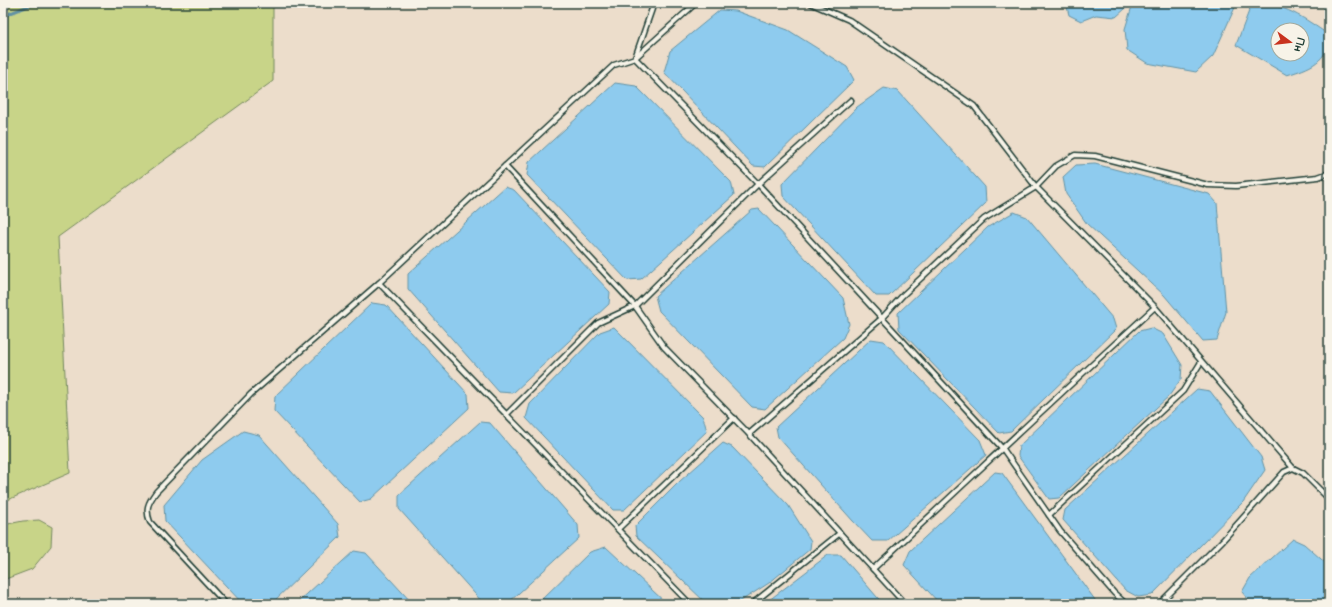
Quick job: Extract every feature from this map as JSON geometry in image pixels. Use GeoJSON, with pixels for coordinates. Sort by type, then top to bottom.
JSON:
{"type":"FeatureCollection","features":[{"type":"Feature","properties":{"kind":"lane"},"geometry":{"type":"LineString","coordinates":[[635,58],[654,3]]}},
{"type":"Feature","properties":{"kind":"lane"},"geometry":{"type":"LineString","coordinates":[[226,604],[150,522],[146,512],[148,505],[156,492],[251,394],[379,283],[614,65],[635,58],[696,3]]}},
{"type":"Feature","properties":{"kind":"lane"},"geometry":{"type":"LineString","coordinates":[[810,3],[849,20],[974,106],[1036,187],[1155,306],[1201,362],[1293,468],[1304,473],[1329,499]]}},
{"type":"Feature","properties":{"kind":"lane"},"geometry":{"type":"LineString","coordinates":[[635,58],[758,184],[881,319],[1003,449],[1060,531],[1104,582],[1126,604]]}},
{"type":"Feature","properties":{"kind":"lane"},"geometry":{"type":"LineString","coordinates":[[507,414],[598,323],[635,306],[758,184],[851,100]]}},
{"type":"Feature","properties":{"kind":"lane"},"geometry":{"type":"LineString","coordinates":[[749,434],[881,319],[902,295],[984,219],[1036,187],[1056,166],[1075,155],[1094,156],[1208,185],[1236,186],[1318,177],[1329,173]]}},
{"type":"Feature","properties":{"kind":"lane"},"geometry":{"type":"LineString","coordinates":[[505,166],[635,306],[664,347],[734,418],[905,604]]}},
{"type":"Feature","properties":{"kind":"lane"},"geometry":{"type":"LineString","coordinates":[[379,283],[690,604]]}},
{"type":"Feature","properties":{"kind":"lane"},"geometry":{"type":"LineString","coordinates":[[873,569],[1003,449],[1077,377],[1155,306]]}},
{"type":"Feature","properties":{"kind":"lane"},"geometry":{"type":"LineString","coordinates":[[1049,515],[1183,391],[1201,362]]}},
{"type":"Feature","properties":{"kind":"lane"},"geometry":{"type":"LineString","coordinates":[[618,529],[734,418]]}},
{"type":"Feature","properties":{"kind":"lane"},"geometry":{"type":"LineString","coordinates":[[1159,604],[1223,540],[1284,472],[1293,468]]}},
{"type":"Feature","properties":{"kind":"lane"},"geometry":{"type":"LineString","coordinates":[[752,604],[840,533]]}},
{"type":"Feature","properties":{"kind":"green space"},"geometry":{"type":"Polygon","coordinates":[[[3,3],[273,3],[273,81],[58,237],[70,473],[3,502],[3,3]]]}},
{"type":"Feature","properties":{"kind":"green space"},"geometry":{"type":"Polygon","coordinates":[[[39,520],[52,527],[51,546],[32,569],[3,580],[3,525],[23,521],[39,520]]]}},
{"type":"Feature","properties":{"kind":"water"},"geometry":{"type":"Polygon","coordinates":[[[1066,3],[1127,3],[1126,8],[1116,17],[1096,15],[1081,21],[1069,15],[1066,3]]]}},
{"type":"Feature","properties":{"kind":"water"},"geometry":{"type":"Polygon","coordinates":[[[1133,3],[1237,3],[1213,56],[1196,72],[1147,63],[1127,50],[1125,29],[1133,3]]]}},
{"type":"Feature","properties":{"kind":"water"},"geometry":{"type":"Polygon","coordinates":[[[1252,3],[1284,9],[1310,22],[1270,22],[1270,62],[1310,62],[1310,22],[1329,35],[1326,52],[1322,58],[1303,70],[1287,75],[1236,45],[1252,3]]]}},
{"type":"Feature","properties":{"kind":"water"},"geometry":{"type":"Polygon","coordinates":[[[720,10],[736,11],[788,30],[847,67],[854,80],[765,167],[753,166],[664,72],[670,51],[720,10]]]}},
{"type":"Feature","properties":{"kind":"water"},"geometry":{"type":"Polygon","coordinates":[[[615,83],[636,86],[731,182],[734,195],[641,279],[627,280],[527,175],[529,162],[615,83]]]}},
{"type":"Feature","properties":{"kind":"water"},"geometry":{"type":"Polygon","coordinates":[[[884,88],[898,91],[985,187],[986,203],[889,296],[876,296],[783,196],[782,184],[857,107],[884,88]]]}},
{"type":"Feature","properties":{"kind":"water"},"geometry":{"type":"Polygon","coordinates":[[[1095,164],[1209,194],[1217,203],[1226,312],[1217,340],[1203,341],[1164,295],[1087,224],[1066,194],[1063,177],[1076,165],[1095,164]]]}},
{"type":"Feature","properties":{"kind":"water"},"geometry":{"type":"Polygon","coordinates":[[[505,187],[514,190],[610,292],[609,304],[513,393],[499,392],[408,289],[408,274],[505,187]]]}},
{"type":"Feature","properties":{"kind":"water"},"geometry":{"type":"Polygon","coordinates":[[[759,209],[843,298],[849,324],[843,338],[765,409],[752,407],[659,311],[655,296],[752,210],[759,209]]]}},
{"type":"Feature","properties":{"kind":"water"},"geometry":{"type":"Polygon","coordinates":[[[1014,212],[1027,217],[1113,319],[1116,329],[1011,431],[999,433],[899,329],[898,313],[988,227],[1014,212]]]}},
{"type":"Feature","properties":{"kind":"water"},"geometry":{"type":"Polygon","coordinates":[[[372,303],[386,305],[468,394],[469,408],[371,499],[360,502],[274,411],[275,396],[372,303]]]}},
{"type":"Feature","properties":{"kind":"water"},"geometry":{"type":"Polygon","coordinates":[[[614,327],[703,417],[707,431],[624,510],[613,510],[526,418],[530,404],[600,332],[614,327]]]}},
{"type":"Feature","properties":{"kind":"water"},"geometry":{"type":"Polygon","coordinates":[[[1151,328],[1163,334],[1182,365],[1181,379],[1169,396],[1059,498],[1049,499],[1018,456],[1019,446],[1139,331],[1151,328]]]}},
{"type":"Feature","properties":{"kind":"water"},"geometry":{"type":"Polygon","coordinates":[[[871,339],[884,341],[980,440],[986,455],[888,541],[872,541],[778,437],[776,427],[871,339]]]}},
{"type":"Feature","properties":{"kind":"water"},"geometry":{"type":"Polygon","coordinates":[[[1197,389],[1210,391],[1261,457],[1265,470],[1243,502],[1152,595],[1138,597],[1125,590],[1063,520],[1065,510],[1197,389]]]}},
{"type":"Feature","properties":{"kind":"water"},"geometry":{"type":"Polygon","coordinates":[[[480,422],[490,423],[578,525],[579,538],[507,604],[484,604],[399,509],[399,495],[480,422]]]}},
{"type":"Feature","properties":{"kind":"water"},"geometry":{"type":"Polygon","coordinates":[[[243,431],[259,435],[338,524],[340,537],[271,604],[243,604],[165,521],[164,505],[202,460],[243,431]]]}},
{"type":"Feature","properties":{"kind":"water"},"geometry":{"type":"Polygon","coordinates":[[[723,443],[732,447],[788,505],[811,541],[810,549],[769,583],[736,604],[706,603],[636,536],[635,526],[680,481],[723,443]]]}},
{"type":"Feature","properties":{"kind":"water"},"geometry":{"type":"Polygon","coordinates":[[[995,472],[1002,473],[1098,604],[940,604],[904,565],[910,551],[995,472]]]}},
{"type":"Feature","properties":{"kind":"water"},"geometry":{"type":"Polygon","coordinates":[[[1293,539],[1304,544],[1329,566],[1329,604],[1252,604],[1242,592],[1250,578],[1293,539]]]}},
{"type":"Feature","properties":{"kind":"water"},"geometry":{"type":"Polygon","coordinates":[[[606,547],[667,604],[537,604],[590,552],[606,547]]]}},
{"type":"Feature","properties":{"kind":"water"},"geometry":{"type":"Polygon","coordinates":[[[354,551],[366,553],[413,604],[296,604],[354,551]]]}},
{"type":"Feature","properties":{"kind":"water"},"geometry":{"type":"Polygon","coordinates":[[[828,555],[841,555],[883,604],[764,604],[828,555]]]}},
{"type":"Feature","properties":{"kind":"waterway"},"geometry":{"type":"LineString","coordinates":[[3,16],[36,3]]}}]}
